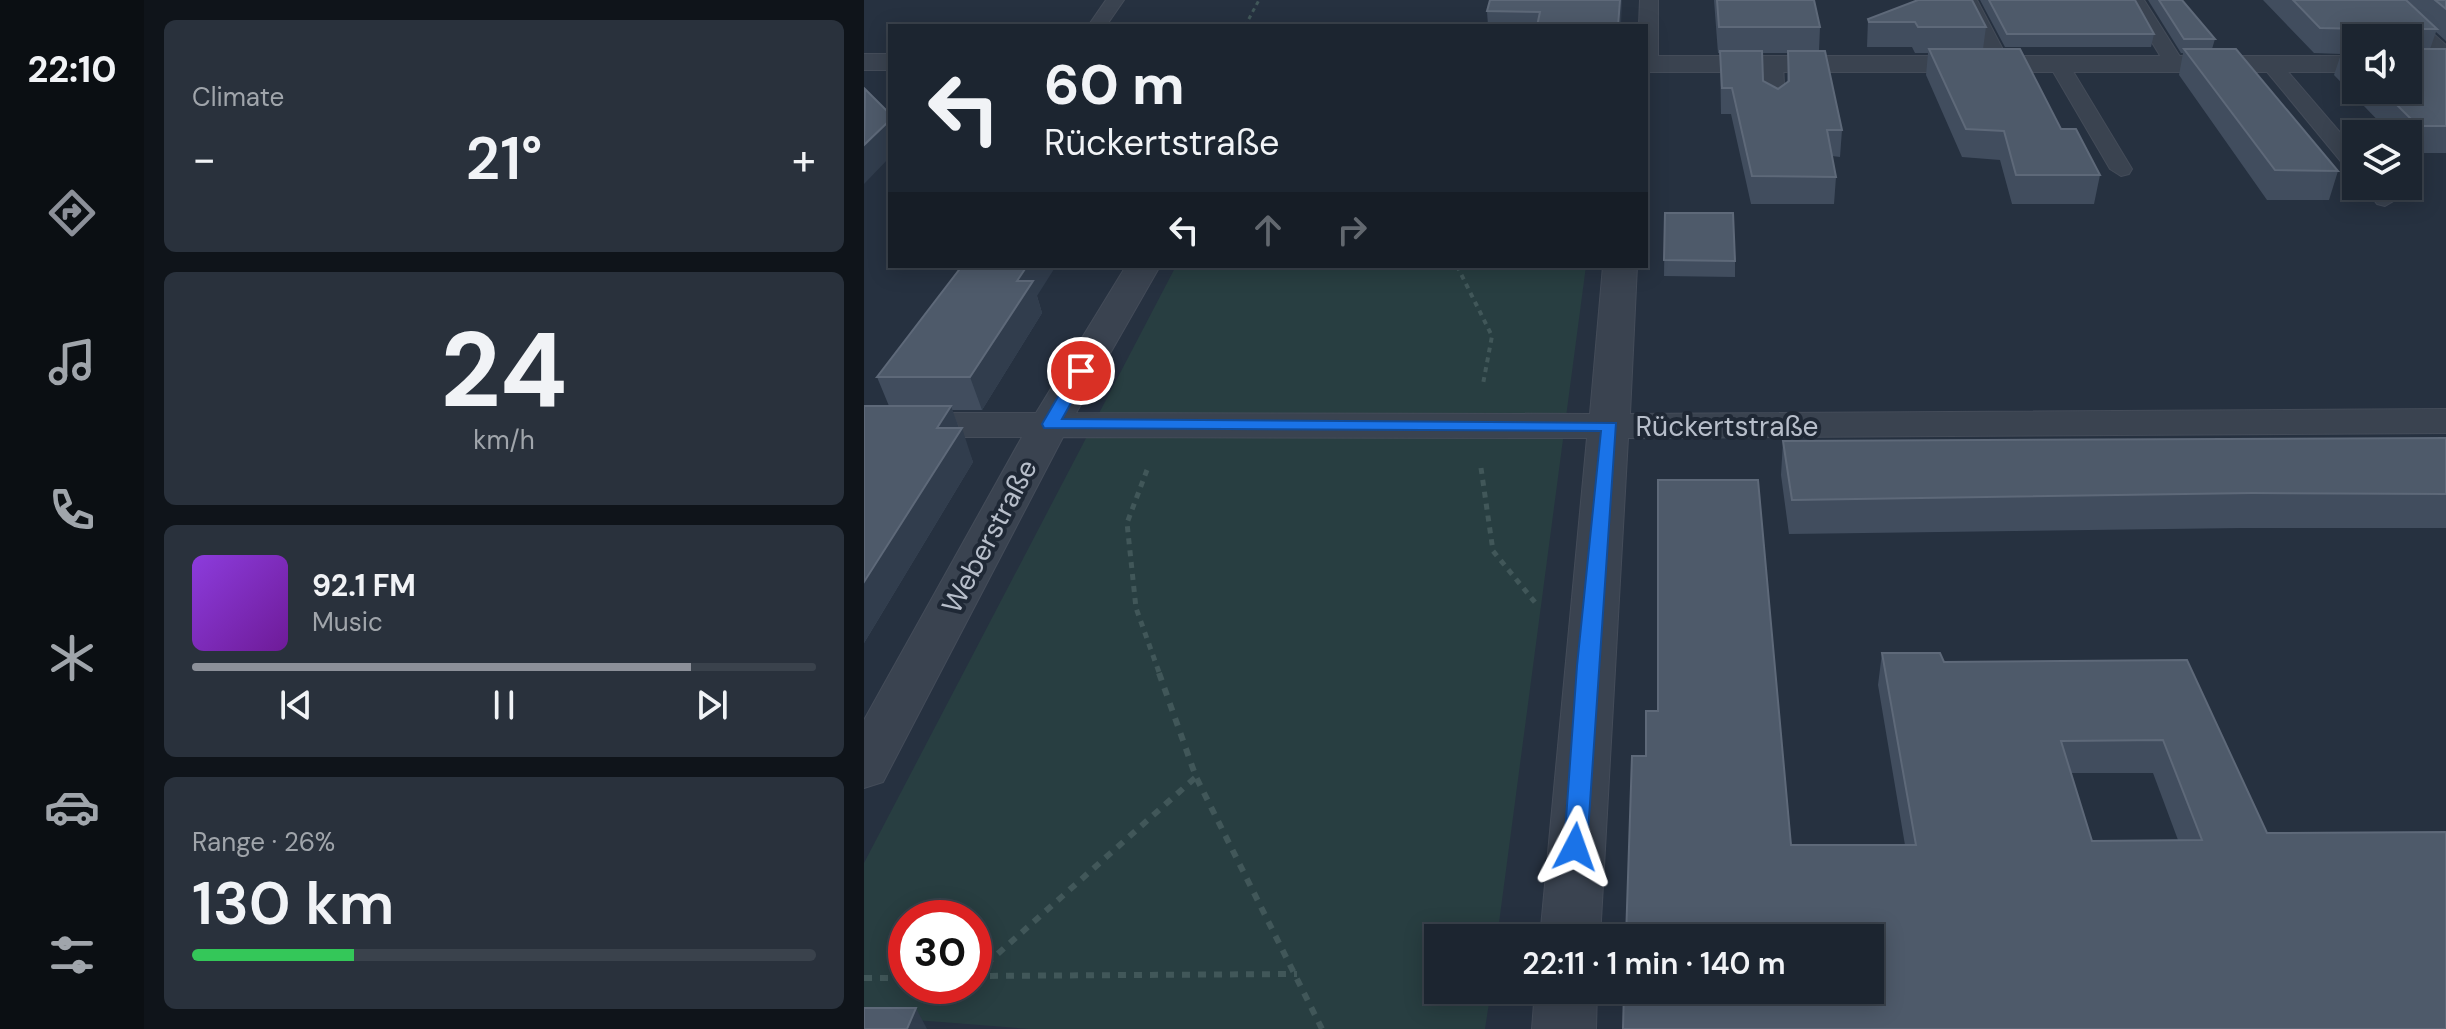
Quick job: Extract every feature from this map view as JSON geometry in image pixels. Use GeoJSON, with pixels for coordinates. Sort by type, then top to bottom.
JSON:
{"type":"FeatureCollection","features":[{"type":"Feature","properties":{"kind":"street"},"geometry":{"type":"LineString","coordinates":[[864,62],[888,62]]}},
{"type":"Feature","properties":{"kind":"street"},"geometry":{"type":"LineString","coordinates":[[1648,64],[2342,64]]}},
{"type":"Feature","properties":{"kind":"street","name":"Weberstraße"},"geometry":{"type":"LineString","coordinates":[[864,768],[1050,424],[1142,268]]}},
{"type":"Feature","properties":{"kind":"street"},"geometry":{"type":"LineString","coordinates":[[1571,924],[1587,666],[1610,426],[1620,268]]}},
{"type":"Feature","properties":{"kind":"street","name":"Rückertstraße"},"geometry":{"type":"LineString","coordinates":[[864,425],[1610,426],[2446,421]]}},
{"type":"Feature","properties":{"kind":"street"},"geometry":{"type":"LineString","coordinates":[[1564,1029],[1565,1004]]}},
{"type":"Feature","properties":{"kind":"lane"},"geometry":{"type":"LineString","coordinates":[[1098,24],[1115,0]]}},
{"type":"Feature","properties":{"kind":"lane"},"geometry":{"type":"LineString","coordinates":[[1648,32],[1649,0]]}},
{"type":"Feature","properties":{"kind":"lane"},"geometry":{"type":"LineString","coordinates":[[1968,0],[2000,63]]}},
{"type":"Feature","properties":{"kind":"lane"},"geometry":{"type":"LineString","coordinates":[[2135,0],[2174,63]]}},
{"type":"Feature","properties":{"kind":"lane"},"geometry":{"type":"LineString","coordinates":[[2386,0],[2438,61]]}},
{"type":"Feature","properties":{"kind":"lane"},"geometry":{"type":"LineString","coordinates":[[1773,63],[1775,106]]}},
{"type":"Feature","properties":{"kind":"lane"},"geometry":{"type":"LineString","coordinates":[[2058,63],[2121,169]]}},
{"type":"Feature","properties":{"kind":"lane"},"geometry":{"type":"LineString","coordinates":[[2270,63],[2342,148]]}},
{"type":"Feature","properties":{"kind":"path"},"geometry":{"type":"LineString","coordinates":[[1246,24],[1259,0]]}},
{"type":"Feature","properties":{"kind":"path"},"geometry":{"type":"LineString","coordinates":[[1165,424],[1127,523],[1136,608],[1196,777],[1322,1029]]}},
{"type":"Feature","properties":{"kind":"path"},"geometry":{"type":"LineString","coordinates":[[992,960],[1196,777]]}},
{"type":"Feature","properties":{"kind":"path"},"geometry":{"type":"LineString","coordinates":[[992,976],[1297,974]]}},
{"type":"Feature","properties":{"kind":"path"},"geometry":{"type":"LineString","coordinates":[[864,978],[888,978]]}},
{"type":"Feature","properties":{"kind":"green space"},"geometry":{"type":"Polygon","coordinates":[[[1175,268],[1586,268],[1499,924],[1424,924],[1424,1004],[1489,1004],[1485,1029],[1030,1029],[864,1016],[864,863],[1175,268]]]}},
{"type":"Feature","properties":{"kind":"building"},"geometry":{"type":"Polygon","coordinates":[[[1490,0],[1620,0],[1618,24],[1537,24],[1540,12],[1487,11],[1490,0]]]}},
{"type":"Feature","properties":{"kind":"building"},"geometry":{"type":"Polygon","coordinates":[[[1717,0],[1814,0],[1820,27],[1719,27],[1717,0]]]}},
{"type":"Feature","properties":{"kind":"building"},"geometry":{"type":"Polygon","coordinates":[[[1918,0],[1972,0],[1986,27],[1918,27],[1915,22],[1869,22],[1868,19],[1918,0]]]}},
{"type":"Feature","properties":{"kind":"building"},"geometry":{"type":"Polygon","coordinates":[[[1989,0],[2135,0],[2154,34],[2007,34],[1989,0]]]}},
{"type":"Feature","properties":{"kind":"building"},"geometry":{"type":"Polygon","coordinates":[[[2159,0],[2182,0],[2215,39],[2184,39],[2159,0]]]}},
{"type":"Feature","properties":{"kind":"building"},"geometry":{"type":"Polygon","coordinates":[[[2293,0],[2406,0],[2437,29],[2422,29],[2422,24],[2342,24],[2342,28],[2320,28],[2293,0]]]}},
{"type":"Feature","properties":{"kind":"building"},"geometry":{"type":"Polygon","coordinates":[[[2435,0],[2446,0],[2446,9],[2435,0]]]}},
{"type":"Feature","properties":{"kind":"building"},"geometry":{"type":"Polygon","coordinates":[[[1929,49],[2020,49],[2061,129],[2076,129],[2100,175],[2016,175],[2004,131],[1966,129],[1929,49]]]}},
{"type":"Feature","properties":{"kind":"building"},"geometry":{"type":"Polygon","coordinates":[[[2184,49],[2236,49],[2338,171],[2275,170],[2184,49]]]}},
{"type":"Feature","properties":{"kind":"building"},"geometry":{"type":"Polygon","coordinates":[[[2422,49],[2446,49],[2446,126],[2422,126],[2422,120],[2412,120],[2396,104],[2422,104],[2422,49]]]}},
{"type":"Feature","properties":{"kind":"building"},"geometry":{"type":"Polygon","coordinates":[[[1720,51],[1762,51],[1763,81],[1778,89],[1789,81],[1788,51],[1825,51],[1842,130],[1827,130],[1836,177],[1752,176],[1732,88],[1722,88],[1720,51]]]}},
{"type":"Feature","properties":{"kind":"building"},"geometry":{"type":"Polygon","coordinates":[[[865,89],[888,112],[888,122],[864,145],[865,89]]]}},
{"type":"Feature","properties":{"kind":"building"},"geometry":{"type":"Polygon","coordinates":[[[1665,213],[1733,213],[1735,261],[1664,260],[1665,213]]]}},
{"type":"Feature","properties":{"kind":"building"},"geometry":{"type":"Polygon","coordinates":[[[960,268],[1026,268],[1017,281],[1033,281],[970,377],[877,377],[960,268]]]}},
{"type":"Feature","properties":{"kind":"building"},"geometry":{"type":"Polygon","coordinates":[[[864,406],[951,406],[937,428],[962,428],[864,582],[864,406]]]}},
{"type":"Feature","properties":{"kind":"building"},"geometry":{"type":"Polygon","coordinates":[[[2446,438],[2446,494],[2252,493],[1792,500],[1783,441],[2446,438]]]}},
{"type":"Feature","properties":{"kind":"building"},"geometry":{"type":"Polygon","coordinates":[[[1658,480],[1758,480],[1791,845],[1916,845],[1882,653],[1940,653],[1944,662],[2187,660],[2267,833],[2446,832],[2446,1029],[1623,1029],[1624,1004],[1884,1004],[1884,924],[1626,924],[1632,756],[1646,756],[1646,711],[1658,711],[1658,480]],[[2163,740],[2061,741],[2092,841],[2202,840],[2163,740]]]}},
{"type":"Feature","properties":{"kind":"building"},"geometry":{"type":"Polygon","coordinates":[[[864,1008],[916,1008],[907,1029],[864,1029],[864,1008]]]}},
{"type":"Feature","properties":{"kind":"route"},"geometry":{"type":"LineString","coordinates":[[1081,371],[1050,424],[1610,426],[1587,666],[1575,847]]}}]}
